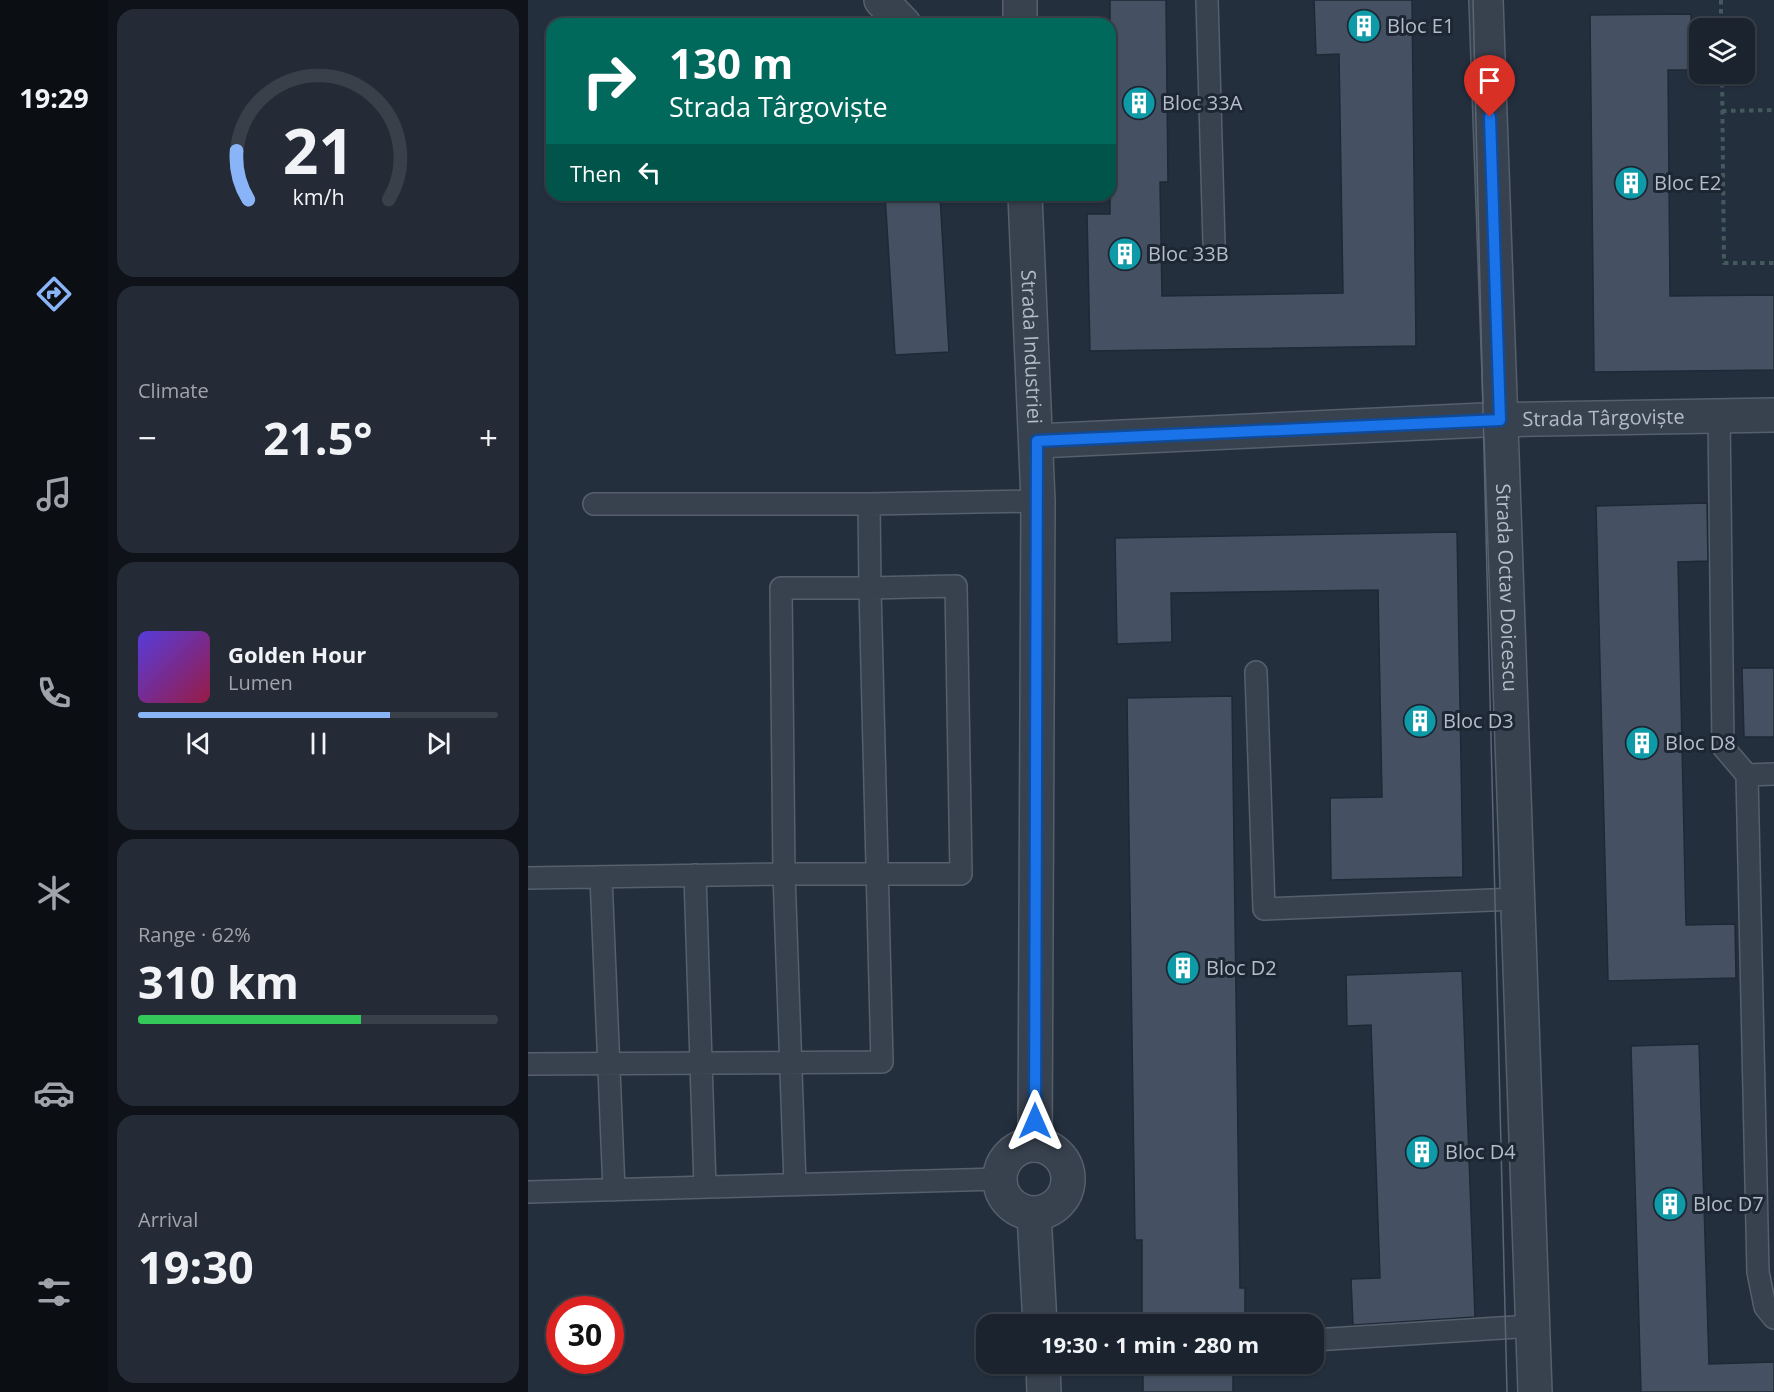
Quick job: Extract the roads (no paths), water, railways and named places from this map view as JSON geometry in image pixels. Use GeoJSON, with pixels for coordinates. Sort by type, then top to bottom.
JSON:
{"type":"FeatureCollection","features":[{"type":"Feature","properties":{"kind":"street"},"geometry":{"type":"LineString","coordinates":[[881,0],[898,18]]}},
{"type":"Feature","properties":{"kind":"street"},"geometry":{"type":"LineString","coordinates":[[1020,0],[1020,18]]}},
{"type":"Feature","properties":{"kind":"street","name":"Strada Octav Doicescu"},"geometry":{"type":"LineString","coordinates":[[1486,0],[1535,1392]]}},
{"type":"Feature","properties":{"kind":"street","name":"Strada Industriei"},"geometry":{"type":"LineString","coordinates":[[1025,201],[1038,501],[1035,1145]]}},
{"type":"Feature","properties":{"kind":"street","name":"Strada Târgoviște"},"geometry":{"type":"LineString","coordinates":[[1037,441],[1500,420],[1774,415]]}},
{"type":"Feature","properties":{"kind":"street"},"geometry":{"type":"LineString","coordinates":[[1035,1145],[1048,1148],[1059,1155],[1067,1167],[1069,1180],[1066,1193],[1058,1204],[1047,1212],[1034,1214],[1020,1211],[1010,1203],[1002,1192],[999,1179],[1002,1166],[1010,1154],[1022,1147],[1035,1145]]}},
{"type":"Feature","properties":{"kind":"street"},"geometry":{"type":"LineString","coordinates":[[1034,1214],[1039,1314]]}},
{"type":"Feature","properties":{"kind":"street"},"geometry":{"type":"LineString","coordinates":[[1043,1374],[1044,1392]]}},
{"type":"Feature","properties":{"kind":"lane"},"geometry":{"type":"LineString","coordinates":[[1207,0],[1214,243]]}},
{"type":"Feature","properties":{"kind":"lane"},"geometry":{"type":"LineString","coordinates":[[1719,416],[1723,747],[1747,775],[1758,1272],[1765,1308],[1774,1318]]}},
{"type":"Feature","properties":{"kind":"lane"},"geometry":{"type":"LineString","coordinates":[[594,504],[869,504],[1038,501]]}},
{"type":"Feature","properties":{"kind":"lane"},"geometry":{"type":"LineString","coordinates":[[528,1064],[882,1062],[869,504]]}},
{"type":"Feature","properties":{"kind":"lane"},"geometry":{"type":"LineString","coordinates":[[528,878],[784,874],[961,874],[956,586],[781,588],[784,874],[795,1184]]}},
{"type":"Feature","properties":{"kind":"lane"},"geometry":{"type":"LineString","coordinates":[[1256,672],[1264,909],[1517,899]]}},
{"type":"Feature","properties":{"kind":"lane"},"geometry":{"type":"LineString","coordinates":[[1747,775],[1774,774]]}},
{"type":"Feature","properties":{"kind":"lane"},"geometry":{"type":"LineString","coordinates":[[695,875],[705,1187]]}},
{"type":"Feature","properties":{"kind":"lane"},"geometry":{"type":"LineString","coordinates":[[601,877],[614,1190]]}},
{"type":"Feature","properties":{"kind":"lane"},"geometry":{"type":"LineString","coordinates":[[528,1192],[999,1179]]}},
{"type":"Feature","properties":{"kind":"lane"},"geometry":{"type":"LineString","coordinates":[[1324,1339],[1532,1326]]}},
{"type":"Feature","properties":{"kind":"tram line"},"geometry":{"type":"LineString","coordinates":[[1473,0],[1507,1392]]}},
{"type":"Feature","properties":{"kind":"place","name":"Bloc E1"},"geometry":{"type":"Point","coordinates":[1364,26]}},
{"type":"Feature","properties":{"kind":"place","name":"Bloc 33A"},"geometry":{"type":"Point","coordinates":[1139,103]}},
{"type":"Feature","properties":{"kind":"place","name":"Bloc E2"},"geometry":{"type":"Point","coordinates":[1631,183]}},
{"type":"Feature","properties":{"kind":"place","name":"Bloc 33B"},"geometry":{"type":"Point","coordinates":[1125,254]}},
{"type":"Feature","properties":{"kind":"place","name":"Bloc D3"},"geometry":{"type":"Point","coordinates":[1420,721]}},
{"type":"Feature","properties":{"kind":"place","name":"Bloc D8"},"geometry":{"type":"Point","coordinates":[1642,743]}},
{"type":"Feature","properties":{"kind":"place","name":"Bloc D2"},"geometry":{"type":"Point","coordinates":[1183,968]}},
{"type":"Feature","properties":{"kind":"place","name":"Bloc D4"},"geometry":{"type":"Point","coordinates":[1422,1152]}},
{"type":"Feature","properties":{"kind":"place","name":"Bloc D7"},"geometry":{"type":"Point","coordinates":[1670,1204]}}]}
